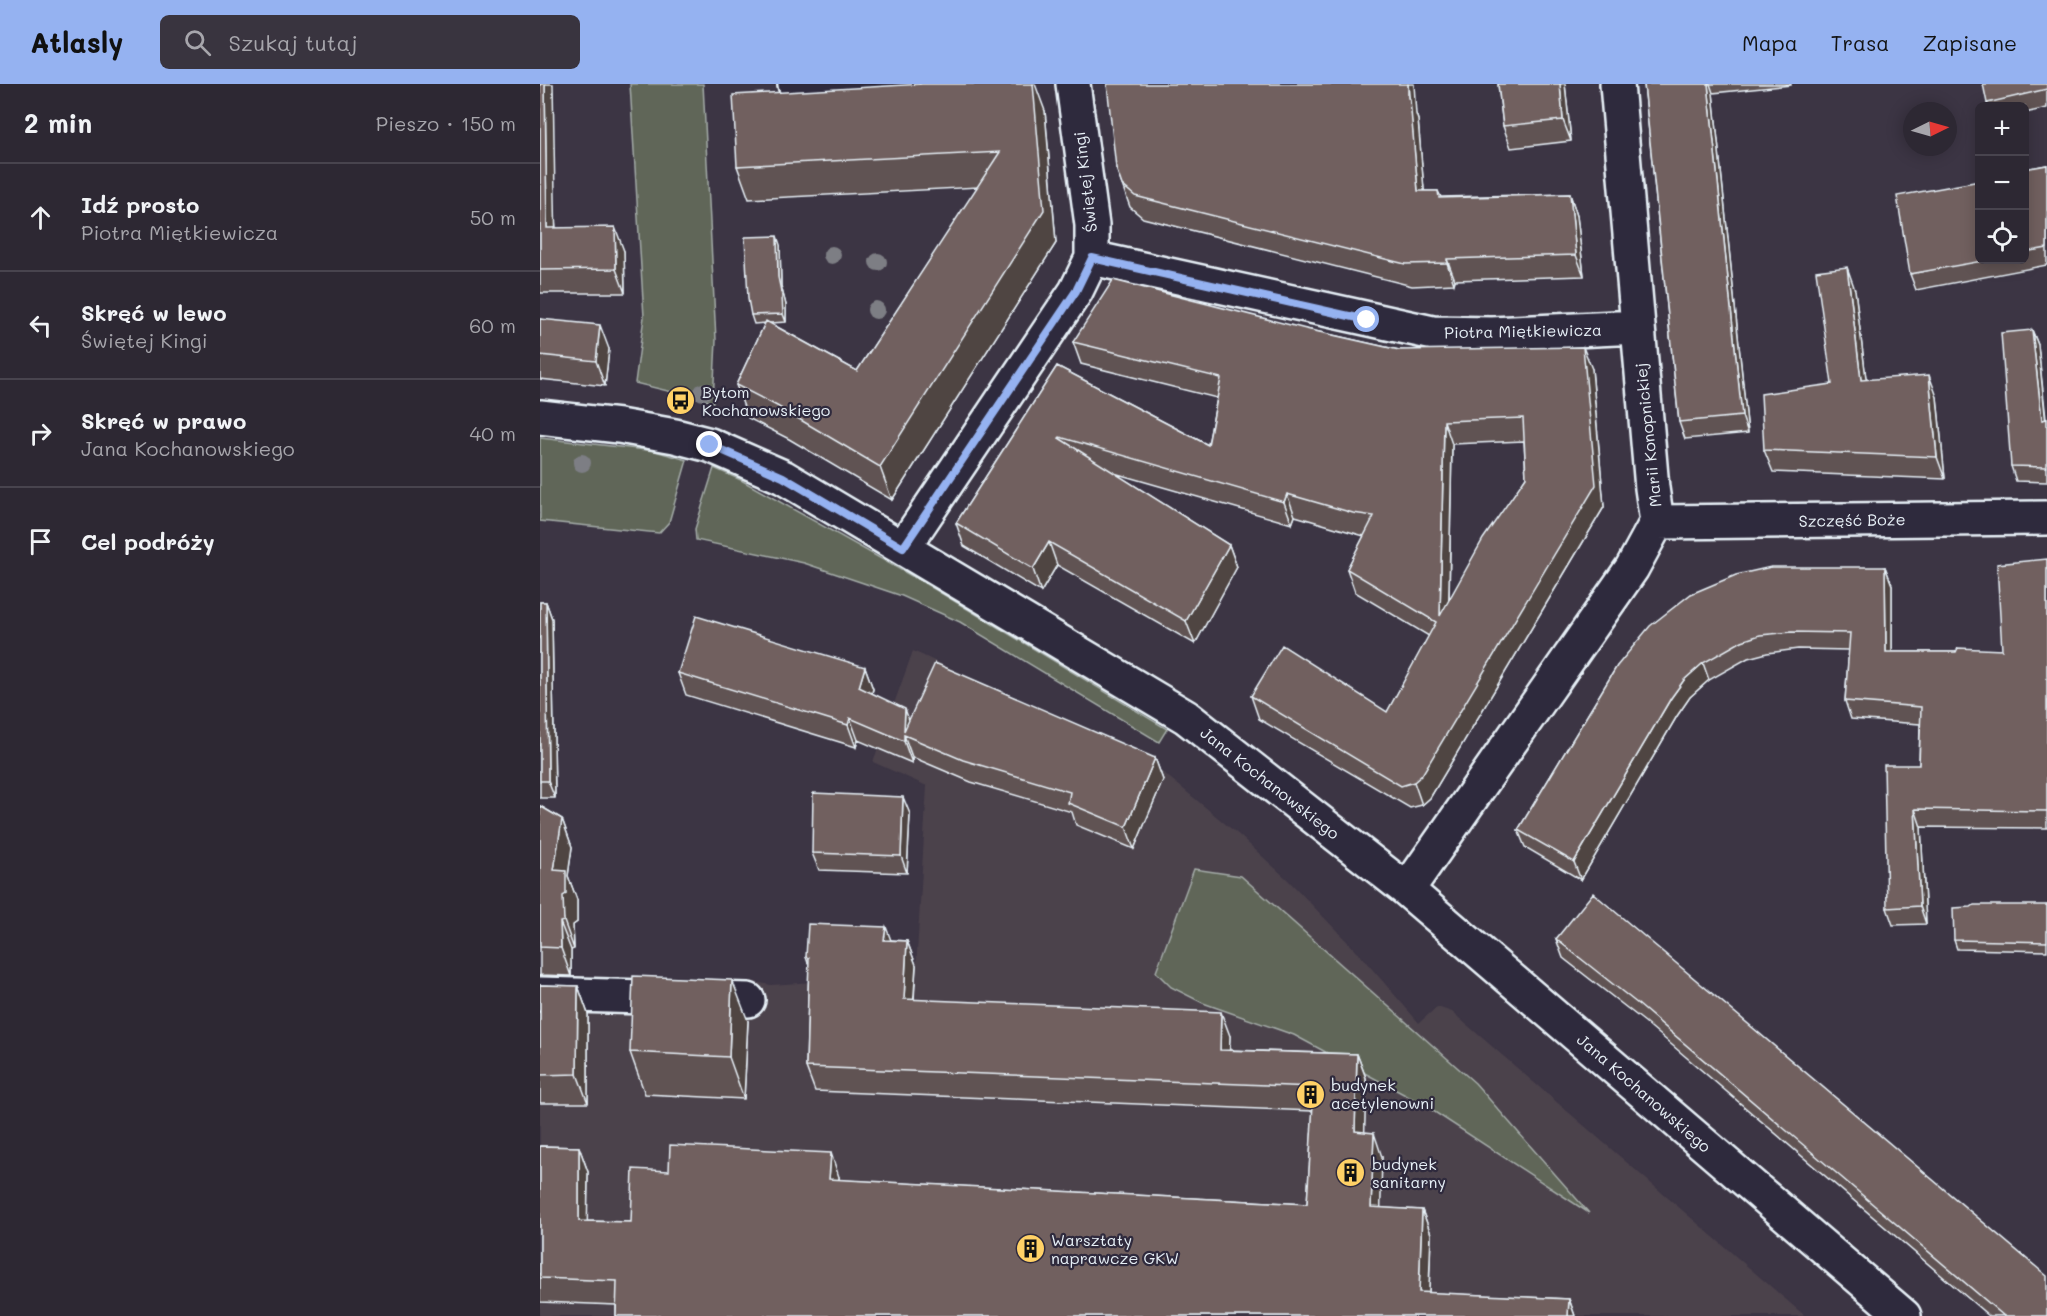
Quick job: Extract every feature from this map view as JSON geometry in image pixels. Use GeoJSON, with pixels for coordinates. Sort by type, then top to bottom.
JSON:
{"type":"FeatureCollection","features":[{"type":"Feature","properties":{"kind":"street"},"geometry":{"type":"LineString","coordinates":[[795,84],[816,90],[903,84]]}},
{"type":"Feature","properties":{"kind":"street","name":"Świętej Kingi"},"geometry":{"type":"LineString","coordinates":[[903,548],[1076,291],[1092,258],[1092,225],[1073,84]]}},
{"type":"Feature","properties":{"kind":"street","name":"Marii Konopnickiej"},"geometry":{"type":"LineString","coordinates":[[1407,890],[1632,568],[1657,522],[1652,488],[1617,84]]}},
{"type":"Feature","properties":{"kind":"street","name":"Piotra Miętkiewicza"},"geometry":{"type":"LineString","coordinates":[[1092,258],[1433,333],[1492,334],[1638,327]]}},
{"type":"Feature","properties":{"kind":"street","name":"Jana Kochanowskiego"},"geometry":{"type":"LineString","coordinates":[[540,417],[619,426],[675,436],[710,445],[783,477],[1186,717],[1407,890],[1904,1316]]}},
{"type":"Feature","properties":{"kind":"street","name":"Szczęść Boże"},"geometry":{"type":"LineString","coordinates":[[1657,522],[2047,518]]}},
{"type":"Feature","properties":{"kind":"street"},"geometry":{"type":"LineString","coordinates":[[540,994],[748,1000]]}},
{"type":"Feature","properties":{"kind":"shaded area"},"geometry":{"type":"Polygon","coordinates":[[[913,651],[1010,696],[1165,774],[1240,836],[1288,880],[1359,954],[1419,1023],[1437,1007],[1452,1012],[1805,1316],[540,1316],[540,1014],[588,1013],[747,1021],[749,981],[771,985],[814,982],[915,987],[927,786],[873,762],[913,651]]]}},
{"type":"Feature","properties":{"kind":"green space"},"geometry":{"type":"Polygon","coordinates":[[[630,84],[703,84],[716,340],[713,402],[635,383],[644,317],[630,84]]]}},
{"type":"Feature","properties":{"kind":"green space"},"geometry":{"type":"Polygon","coordinates":[[[540,438],[655,451],[687,460],[669,522],[659,533],[540,521],[540,438]]]}},
{"type":"Feature","properties":{"kind":"green space"},"geometry":{"type":"Polygon","coordinates":[[[714,468],[741,480],[926,584],[1167,729],[1159,742],[960,622],[902,596],[804,563],[696,540],[695,529],[714,468]]]}},
{"type":"Feature","properties":{"kind":"green space"},"geometry":{"type":"Polygon","coordinates":[[[1194,869],[1241,876],[1475,1083],[1589,1213],[1424,1105],[1294,1035],[1203,1003],[1171,987],[1156,972],[1194,869]]]}},
{"type":"Feature","properties":{"kind":"building"},"geometry":{"type":"Polygon","coordinates":[[[540,84],[545,84],[547,228],[615,227],[616,269],[540,270],[540,84]]]}},
{"type":"Feature","properties":{"kind":"building"},"geometry":{"type":"Polygon","coordinates":[[[922,84],[1033,84],[1044,210],[880,467],[777,406],[736,385],[766,321],[857,371],[1000,152],[737,166],[733,95],[922,84]]]}},
{"type":"Feature","properties":{"kind":"building"},"geometry":{"type":"Polygon","coordinates":[[[1107,84],[1408,84],[1418,191],[1438,191],[1439,198],[1570,194],[1576,255],[1447,259],[1447,263],[1405,264],[1135,196],[1122,185],[1116,168],[1107,84]]]}},
{"type":"Feature","properties":{"kind":"building"},"geometry":{"type":"Polygon","coordinates":[[[1498,84],[1560,84],[1563,120],[1503,126],[1498,84]]]}},
{"type":"Feature","properties":{"kind":"building"},"geometry":{"type":"Polygon","coordinates":[[[1644,84],[1708,84],[1742,416],[1679,422],[1644,84]]]}},
{"type":"Feature","properties":{"kind":"building"},"geometry":{"type":"Polygon","coordinates":[[[1983,84],[2047,84],[2047,89],[1987,102],[1983,84]]]}},
{"type":"Feature","properties":{"kind":"building"},"geometry":{"type":"Polygon","coordinates":[[[2047,165],[2047,248],[2029,251],[2029,210],[2029,168],[2047,165]]]}},
{"type":"Feature","properties":{"kind":"building"},"geometry":{"type":"Polygon","coordinates":[[[1975,182],[1975,262],[1910,274],[1897,196],[1975,182]]]}},
{"type":"Feature","properties":{"kind":"building"},"geometry":{"type":"Polygon","coordinates":[[[777,236],[778,277],[783,314],[751,315],[745,237],[777,236]]]}},
{"type":"Feature","properties":{"kind":"building"},"geometry":{"type":"Polygon","coordinates":[[[1847,267],[1861,380],[1929,375],[1937,457],[1764,450],[1761,394],[1832,384],[1816,271],[1847,267]]]}},
{"type":"Feature","properties":{"kind":"building"},"geometry":{"type":"Polygon","coordinates":[[[1113,280],[1399,350],[1583,347],[1596,485],[1422,775],[1414,782],[1401,786],[1251,696],[1282,645],[1387,712],[1436,622],[1347,569],[1374,516],[1353,513],[1287,494],[1284,502],[1060,437],[1229,545],[1186,621],[1049,542],[1033,569],[956,523],[1057,366],[1208,445],[1221,378],[1073,342],[1113,280]],[[1523,418],[1444,421],[1440,616],[1483,539],[1526,477],[1523,418]]]}},
{"type":"Feature","properties":{"kind":"building"},"geometry":{"type":"Polygon","coordinates":[[[540,319],[600,325],[596,361],[540,355],[540,319]]]}},
{"type":"Feature","properties":{"kind":"building"},"geometry":{"type":"Polygon","coordinates":[[[2032,330],[2042,420],[2047,419],[2047,467],[2011,466],[2001,333],[2032,330]]]}},
{"type":"Feature","properties":{"kind":"building"},"geometry":{"type":"Polygon","coordinates":[[[2047,559],[2047,811],[1915,809],[1920,906],[1887,908],[1884,765],[1919,765],[1921,707],[1845,701],[1850,633],[1791,632],[1760,635],[1742,641],[1703,663],[1684,680],[1671,698],[1574,862],[1518,830],[1617,666],[1650,626],[1691,594],[1736,575],[1771,567],[1885,567],[1886,652],[1956,652],[1958,648],[2002,650],[1997,564],[2047,559]]]}},
{"type":"Feature","properties":{"kind":"building"},"geometry":{"type":"Polygon","coordinates":[[[540,602],[546,602],[548,781],[540,781],[540,602]]]}},
{"type":"Feature","properties":{"kind":"building"},"geometry":{"type":"Polygon","coordinates":[[[696,616],[865,667],[859,687],[905,709],[904,731],[935,663],[1155,758],[1126,827],[1068,803],[1070,792],[963,760],[904,735],[904,741],[850,718],[848,725],[678,673],[696,616]]]}},
{"type":"Feature","properties":{"kind":"building"},"geometry":{"type":"Polygon","coordinates":[[[813,793],[903,797],[901,856],[812,853],[813,793]]]}},
{"type":"Feature","properties":{"kind":"building"},"geometry":{"type":"Polygon","coordinates":[[[540,806],[562,819],[554,870],[566,871],[566,894],[563,896],[564,921],[560,922],[561,948],[540,947],[540,806]]]}},
{"type":"Feature","properties":{"kind":"building"},"geometry":{"type":"Polygon","coordinates":[[[1593,893],[2047,1276],[2047,1316],[2004,1316],[1638,1004],[1556,939],[1593,893]]]}},
{"type":"Feature","properties":{"kind":"building"},"geometry":{"type":"Polygon","coordinates":[[[1974,905],[2047,905],[2047,942],[1954,940],[1953,908],[1974,905]]]}},
{"type":"Feature","properties":{"kind":"building"},"geometry":{"type":"Polygon","coordinates":[[[808,924],[886,927],[884,940],[907,941],[904,999],[1221,1012],[1220,1050],[1357,1054],[1355,1131],[1374,1133],[1371,1207],[1422,1210],[1419,1292],[1569,1299],[1568,1316],[616,1316],[617,1281],[540,1278],[540,1146],[579,1147],[579,1221],[631,1222],[633,1169],[669,1171],[670,1145],[831,1153],[829,1179],[1307,1204],[1314,1087],[806,1067],[808,924]]]}},
{"type":"Feature","properties":{"kind":"building"},"geometry":{"type":"Polygon","coordinates":[[[633,976],[732,980],[729,1057],[630,1052],[633,976]]]}},
{"type":"Feature","properties":{"kind":"building"},"geometry":{"type":"Polygon","coordinates":[[[540,985],[578,986],[577,1074],[540,1075],[540,985]]]}},
{"type":"Feature","properties":{"kind":"place","name":"Bytom Kochanowskiego"},"geometry":{"type":"Point","coordinates":[681,401]}},
{"type":"Feature","properties":{"kind":"place","name":"budynek acetylenowni"},"geometry":{"type":"Point","coordinates":[1310,1094]}},
{"type":"Feature","properties":{"kind":"place","name":"budynek sanitarny"},"geometry":{"type":"Point","coordinates":[1351,1173]}},
{"type":"Feature","properties":{"kind":"place","name":"Warsztaty naprawcze GKW"},"geometry":{"type":"Point","coordinates":[1030,1249]}},
{"type":"Feature","properties":{"kind":"route"},"geometry":{"type":"LineString","coordinates":[[710,445],[783,477],[903,548],[1076,291],[1092,258],[1367,320]]}}]}
